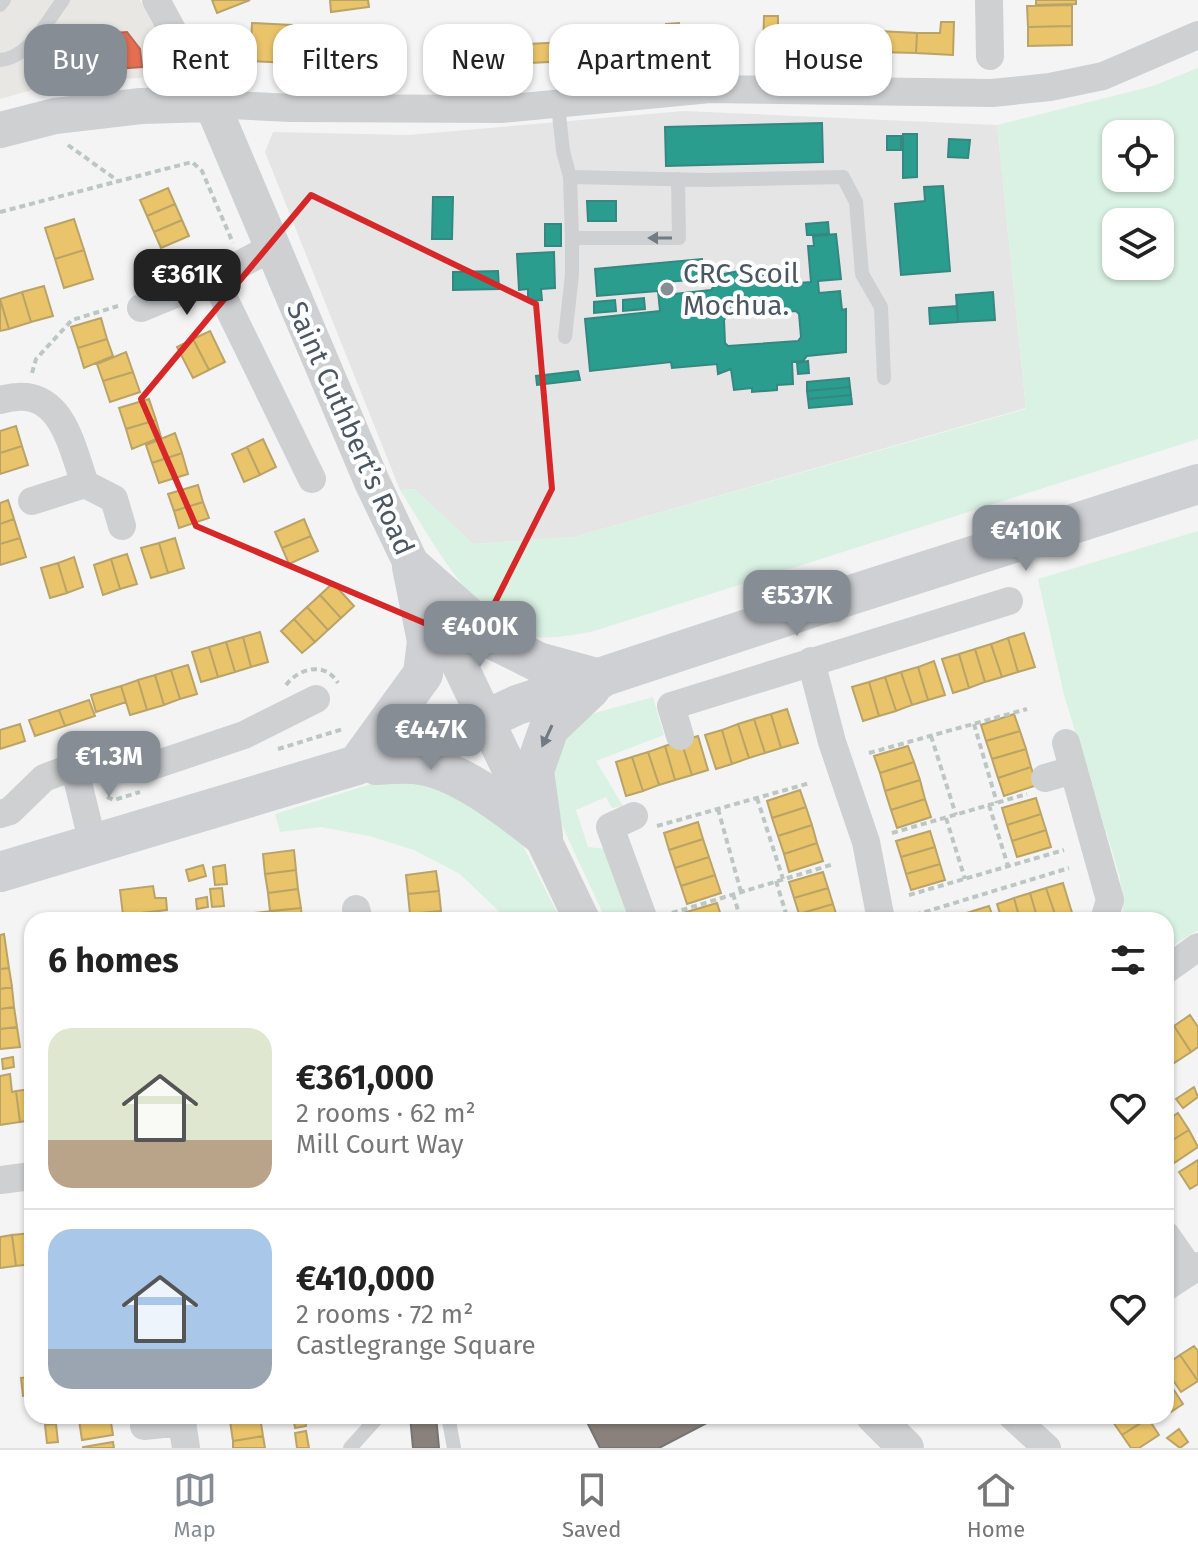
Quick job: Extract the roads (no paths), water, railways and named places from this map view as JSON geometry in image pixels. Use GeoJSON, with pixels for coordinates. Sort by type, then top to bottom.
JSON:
{"type":"FeatureCollection","features":[{"type":"Feature","properties":{"kind":"main road"},"geometry":{"type":"LineString","coordinates":[[0,872],[357,765],[485,720],[517,705],[1198,484]]}},
{"type":"Feature","properties":{"kind":"main road"},"geometry":{"type":"LineString","coordinates":[[412,567],[494,640],[538,662],[600,679]]}},
{"type":"Feature","properties":{"kind":"main road"},"geometry":{"type":"LineString","coordinates":[[357,765],[423,674],[427,641],[412,567]]}},
{"type":"Feature","properties":{"kind":"main road"},"geometry":{"type":"LineString","coordinates":[[543,836],[534,771],[544,739],[549,728],[600,679]]}},
{"type":"Feature","properties":{"kind":"main road"},"geometry":{"type":"LineString","coordinates":[[357,765],[416,763],[461,779],[498,801],[543,836]]}},
{"type":"Feature","properties":{"kind":"street"},"geometry":{"type":"LineString","coordinates":[[156,0],[212,104]]}},
{"type":"Feature","properties":{"kind":"street"},"geometry":{"type":"LineString","coordinates":[[989,0],[990,56]]}},
{"type":"Feature","properties":{"kind":"street"},"geometry":{"type":"LineString","coordinates":[[0,130],[69,114],[141,106],[212,104],[486,109],[558,105],[710,89],[992,93],[1050,87],[1103,76],[1198,35]]}},
{"type":"Feature","properties":{"kind":"street","name":"Saint Cuthbert’s Road"},"geometry":{"type":"LineString","coordinates":[[212,104],[372,482],[578,912]]}},
{"type":"Feature","properties":{"kind":"street"},"geometry":{"type":"LineString","coordinates":[[141,308],[214,278],[273,247]]}},
{"type":"Feature","properties":{"kind":"street"},"geometry":{"type":"LineString","coordinates":[[214,278],[312,479]]}},
{"type":"Feature","properties":{"kind":"street"},"geometry":{"type":"LineString","coordinates":[[13,397],[47,405],[65,424],[85,484],[114,499],[122,526]]}},
{"type":"Feature","properties":{"kind":"street"},"geometry":{"type":"LineString","coordinates":[[32,501],[85,484]]}},
{"type":"Feature","properties":{"kind":"street"},"geometry":{"type":"LineString","coordinates":[[680,736],[671,706],[811,661],[1010,606]]}},
{"type":"Feature","properties":{"kind":"street"},"geometry":{"type":"LineString","coordinates":[[811,661],[832,742],[866,842],[879,912]]}},
{"type":"Feature","properties":{"kind":"street"},"geometry":{"type":"LineString","coordinates":[[0,814],[10,811],[44,778],[74,766],[94,759],[108,759],[149,767],[244,735],[329,694]]}},
{"type":"Feature","properties":{"kind":"street"},"geometry":{"type":"LineString","coordinates":[[1040,785],[1070,756],[1110,900],[1106,912]]}},
{"type":"Feature","properties":{"kind":"street"},"geometry":{"type":"LineString","coordinates":[[74,766],[93,844]]}},
{"type":"Feature","properties":{"kind":"street"},"geometry":{"type":"LineString","coordinates":[[638,823],[610,827],[641,912]]}},
{"type":"Feature","properties":{"kind":"street"},"geometry":{"type":"LineString","coordinates":[[1174,964],[1198,947]]}},
{"type":"Feature","properties":{"kind":"street"},"geometry":{"type":"LineString","coordinates":[[0,1180],[24,1177]]}},
{"type":"Feature","properties":{"kind":"street"},"geometry":{"type":"LineString","coordinates":[[1174,1244],[1195,1268],[1174,1282]]}},
{"type":"Feature","properties":{"kind":"street"},"geometry":{"type":"LineString","coordinates":[[144,1426],[163,1424]]}},
{"type":"Feature","properties":{"kind":"street"},"geometry":{"type":"LineString","coordinates":[[182,1424],[186,1448]]}},
{"type":"Feature","properties":{"kind":"street"},"geometry":{"type":"LineString","coordinates":[[882,1424],[906,1448]]}},
{"type":"Feature","properties":{"kind":"street"},"geometry":{"type":"LineString","coordinates":[[1021,1424],[1047,1448]]}},
{"type":"Feature","properties":{"kind":"lane"},"geometry":{"type":"LineString","coordinates":[[0,5],[4,0]]}},
{"type":"Feature","properties":{"kind":"lane"},"geometry":{"type":"LineString","coordinates":[[0,60],[11,59],[31,43],[63,0]]}},
{"type":"Feature","properties":{"kind":"lane"},"geometry":{"type":"LineString","coordinates":[[558,105],[563,151],[570,177],[572,238],[572,275],[565,337]]}},
{"type":"Feature","properties":{"kind":"lane"},"geometry":{"type":"LineString","coordinates":[[570,177],[843,177],[856,202],[862,274],[881,307],[884,378]]}},
{"type":"Feature","properties":{"kind":"lane"},"geometry":{"type":"LineString","coordinates":[[572,238],[679,238],[678,179]]}},
{"type":"Feature","properties":{"kind":"lane"},"geometry":{"type":"LineString","coordinates":[[350,1448],[371,1424]]}},
{"type":"Feature","properties":{"kind":"lane"},"geometry":{"type":"LineString","coordinates":[[450,1424],[454,1448]]}},
{"type":"Feature","properties":{"kind":"place","name":"CRC Scoil Mochua."},"geometry":{"type":"Point","coordinates":[667,289]}}]}
